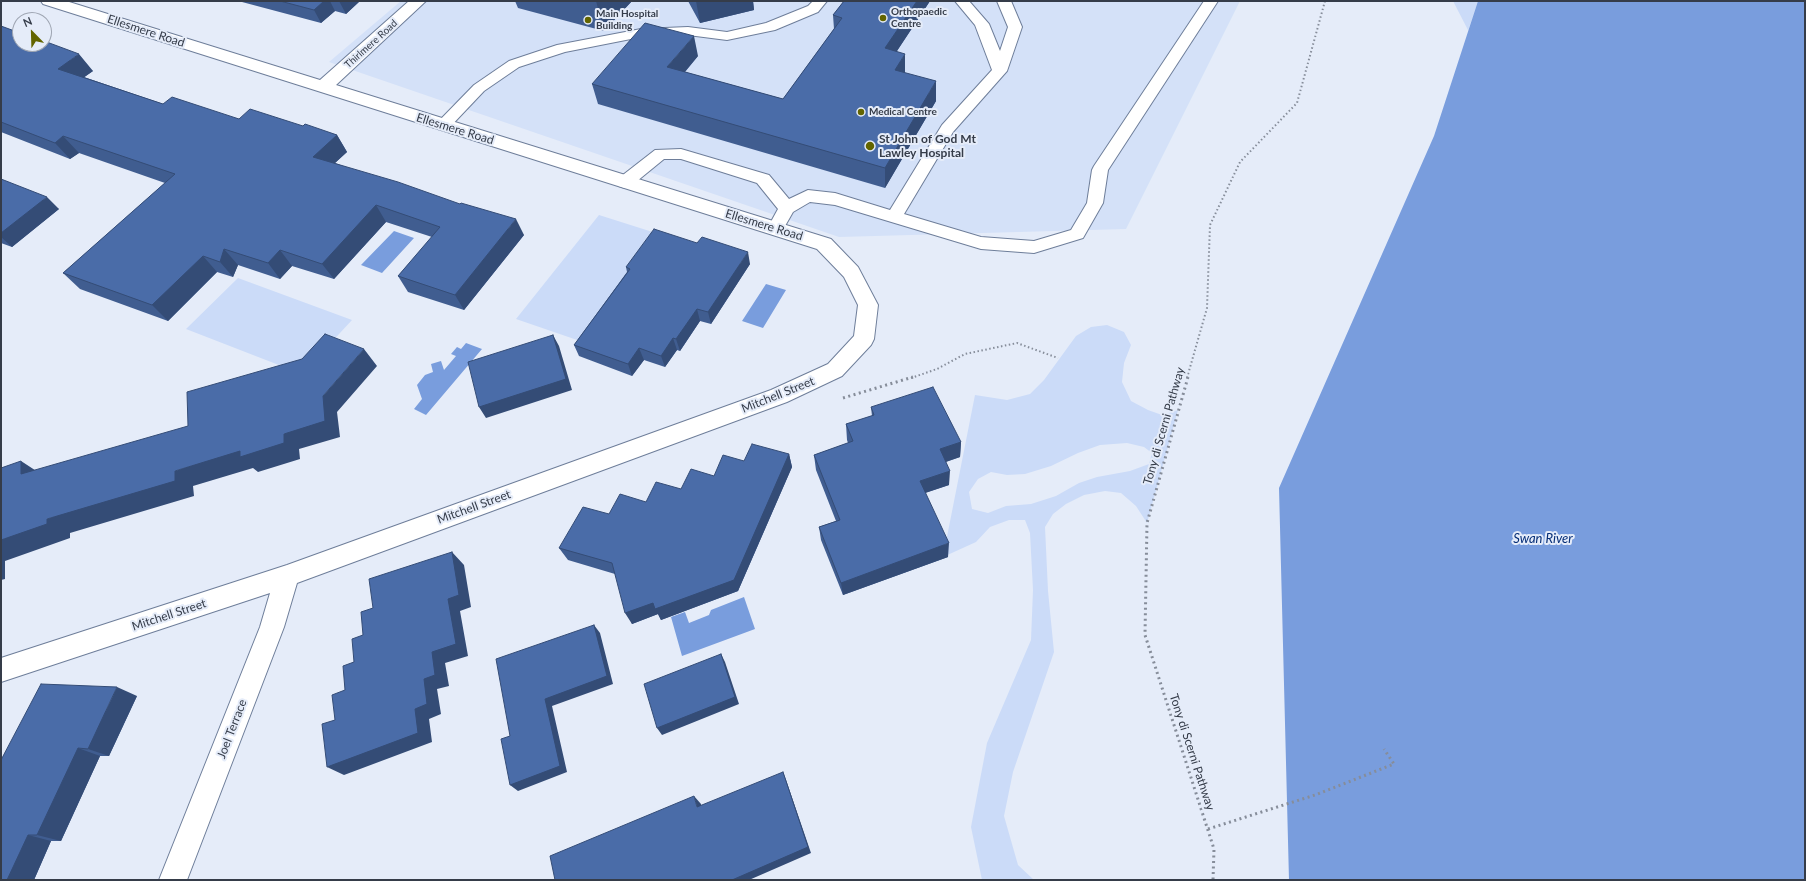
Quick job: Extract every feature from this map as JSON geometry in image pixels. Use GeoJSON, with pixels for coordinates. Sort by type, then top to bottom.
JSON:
{"type":"FeatureCollection","features":[{"type":"Feature","properties":{"kind":"street","name":"Ellesmere Road"},"geometry":{"type":"LineString","coordinates":[[50,1],[824,244],[851,272]]}},
{"type":"Feature","properties":{"kind":"street","name":"Thirlmere Road"},"geometry":{"type":"LineString","coordinates":[[323,87],[418,1]]}},
{"type":"Feature","properties":{"kind":"street","name":"Mitchell Street"},"geometry":{"type":"LineString","coordinates":[[1,670],[287,576],[779,396],[835,370],[864,339],[868,304],[851,272]]}},
{"type":"Feature","properties":{"kind":"street","name":"Joel Terrace"},"geometry":{"type":"LineString","coordinates":[[173,880],[272,627],[287,576]]}},
{"type":"Feature","properties":{"kind":"lane"},"geometry":{"type":"LineString","coordinates":[[443,125],[479,88],[514,64],[562,48],[641,33],[688,32],[727,36],[770,27],[813,9],[820,1]]}},
{"type":"Feature","properties":{"kind":"lane"},"geometry":{"type":"LineString","coordinates":[[962,1],[982,24],[1000,71]]}},
{"type":"Feature","properties":{"kind":"lane"},"geometry":{"type":"LineString","coordinates":[[894,217],[947,129],[1000,71],[1016,27],[1004,1]]}},
{"type":"Feature","properties":{"kind":"lane"},"geometry":{"type":"LineString","coordinates":[[775,229],[787,208],[808,196],[835,199],[981,243],[1034,247],[1077,234],[1095,203],[1100,170],[1211,1]]}},
{"type":"Feature","properties":{"kind":"lane"},"geometry":{"type":"LineString","coordinates":[[626,182],[660,154],[681,154],[763,179],[787,208]]}},
{"type":"Feature","properties":{"kind":"path","name":"Tony di Scerni Pathway"},"geometry":{"type":"LineString","coordinates":[[1213,880],[1214,849],[1145,635],[1146,523],[1207,308],[1210,225],[1240,162],[1297,103],[1325,1]]}},
{"type":"Feature","properties":{"kind":"path"},"geometry":{"type":"LineString","coordinates":[[839,398],[846,398],[937,369],[965,354],[1017,344],[1058,358]]}},
{"type":"Feature","properties":{"kind":"path"},"geometry":{"type":"LineString","coordinates":[[1208,829],[1315,795],[1394,764],[1384,749]]}},
{"type":"Feature","properties":{"kind":"shaded area","name":"St John of God Mt Lawley Hospital"},"geometry":{"type":"Polygon","coordinates":[[[401,1],[1240,1],[1126,229],[839,237],[329,62],[401,1]]]}},
{"type":"Feature","properties":{"kind":"shaded area"},"geometry":{"type":"Polygon","coordinates":[[[1453,1],[1478,1],[1468,31],[1468,30],[1453,1]]]}},
{"type":"Feature","properties":{"kind":"shaded area"},"geometry":{"type":"Polygon","coordinates":[[[599,215],[662,235],[583,342],[516,319],[599,215]]]}},
{"type":"Feature","properties":{"kind":"shaded area"},"geometry":{"type":"Polygon","coordinates":[[[238,278],[352,320],[302,374],[186,329],[238,278]]]}},
{"type":"Feature","properties":{"kind":"shaded area"},"geometry":{"type":"Polygon","coordinates":[[[1107,325],[1124,332],[1131,345],[1124,363],[1122,382],[1131,401],[1148,410],[1162,415],[1178,410],[1147,523],[1136,506],[1121,493],[1105,491],[1084,495],[1066,504],[1053,514],[1045,527],[1048,591],[1054,652],[1013,772],[1004,816],[1018,865],[1034,880],[982,880],[971,827],[987,743],[1031,640],[1033,590],[1030,533],[1025,520],[1009,520],[990,527],[976,542],[943,557],[975,395],[1007,400],[1030,394],[1044,380],[1076,336],[1091,327],[1107,325]],[[1127,443],[1100,445],[1078,453],[1051,466],[1025,474],[1007,475],[991,472],[978,479],[969,492],[972,509],[988,513],[1006,506],[1031,504],[1056,496],[1079,483],[1097,477],[1130,471],[1149,464],[1152,453],[1144,447],[1127,443]]]}},
{"type":"Feature","properties":{"kind":"water","name":"Swan River"},"geometry":{"type":"Polygon","coordinates":[[[1478,1],[1805,1],[1805,880],[1289,880],[1279,488],[1434,136],[1478,1]]]}},
{"type":"Feature","properties":{"kind":"water"},"geometry":{"type":"Polygon","coordinates":[[[394,231],[414,238],[382,273],[361,265],[394,231]]]}},
{"type":"Feature","properties":{"kind":"water"},"geometry":{"type":"Polygon","coordinates":[[[766,284],[786,290],[763,328],[742,321],[766,284]]]}},
{"type":"Feature","properties":{"kind":"water"},"geometry":{"type":"Polygon","coordinates":[[[466,343],[482,349],[426,415],[414,409],[422,399],[417,385],[425,375],[433,372],[431,364],[441,361],[444,370],[456,356],[451,354],[457,347],[461,349],[466,343]]]}},
{"type":"Feature","properties":{"kind":"water"},"geometry":{"type":"Polygon","coordinates":[[[744,597],[755,629],[682,656],[671,617],[685,612],[689,623],[709,615],[711,610],[744,597]]]}},
{"type":"Feature","properties":{"kind":"building"},"geometry":{"type":"Polygon","coordinates":[[[280,1],[324,1],[314,10],[280,1]]]}},
{"type":"Feature","properties":{"kind":"building"},"geometry":{"type":"Polygon","coordinates":[[[844,1],[917,1],[885,48],[905,54],[895,70],[936,81],[885,168],[592,84],[645,23],[694,36],[667,67],[783,99],[842,18],[833,15],[844,1]]]}},
{"type":"Feature","properties":{"kind":"building"},"geometry":{"type":"Polygon","coordinates":[[[1,26],[12,30],[12,52],[52,52],[52,44],[79,54],[58,69],[163,104],[172,97],[239,119],[250,109],[303,126],[305,124],[337,135],[313,157],[398,182],[460,204],[461,203],[516,219],[455,295],[398,276],[440,227],[376,205],[322,264],[280,250],[268,263],[224,249],[220,262],[203,256],[152,305],[63,273],[175,174],[63,136],[55,143],[1,122],[1,26]]]}},
{"type":"Feature","properties":{"kind":"building"},"geometry":{"type":"Polygon","coordinates":[[[1,179],[47,197],[1,233],[1,179]]]}},
{"type":"Feature","properties":{"kind":"building"},"geometry":{"type":"Polygon","coordinates":[[[654,229],[697,243],[702,237],[748,252],[708,312],[697,309],[676,339],[673,338],[661,356],[639,348],[628,364],[574,345],[630,269],[626,267],[654,229]]]}},
{"type":"Feature","properties":{"kind":"building"},"geometry":{"type":"Polygon","coordinates":[[[325,334],[364,349],[323,396],[325,421],[284,434],[284,443],[240,457],[240,451],[175,471],[175,481],[47,519],[47,524],[1,540],[1,468],[21,461],[21,474],[188,426],[187,392],[302,359],[325,334]]]}},
{"type":"Feature","properties":{"kind":"building"},"geometry":{"type":"Polygon","coordinates":[[[553,335],[566,379],[479,407],[468,362],[553,335]]]}},
{"type":"Feature","properties":{"kind":"building"},"geometry":{"type":"Polygon","coordinates":[[[933,387],[961,442],[940,449],[950,471],[920,481],[949,543],[841,583],[819,527],[840,520],[814,455],[853,441],[846,424],[874,415],[871,407],[933,387]]]}},
{"type":"Feature","properties":{"kind":"building"},"geometry":{"type":"Polygon","coordinates":[[[752,444],[789,454],[734,580],[655,609],[653,603],[625,613],[612,563],[559,548],[583,507],[609,514],[620,494],[646,502],[656,482],[681,489],[691,469],[714,476],[723,455],[744,461],[752,444]]]}},
{"type":"Feature","properties":{"kind":"building"},"geometry":{"type":"Polygon","coordinates":[[[452,552],[459,595],[448,599],[456,644],[432,652],[435,675],[424,679],[427,704],[415,709],[418,733],[327,767],[322,724],[335,720],[332,695],[345,690],[343,666],[354,662],[352,639],[363,635],[361,612],[373,608],[369,579],[452,552]]]}},
{"type":"Feature","properties":{"kind":"building"},"geometry":{"type":"Polygon","coordinates":[[[594,625],[607,676],[545,699],[560,766],[510,785],[501,739],[510,736],[496,659],[594,625]]]}},
{"type":"Feature","properties":{"kind":"building"},"geometry":{"type":"Polygon","coordinates":[[[721,654],[735,697],[657,728],[644,684],[721,654]]]}},
{"type":"Feature","properties":{"kind":"building"},"geometry":{"type":"Polygon","coordinates":[[[41,684],[117,687],[88,749],[78,748],[37,835],[28,835],[7,880],[1,880],[1,760],[41,684]]]}},
{"type":"Feature","properties":{"kind":"building"},"geometry":{"type":"Polygon","coordinates":[[[783,772],[808,847],[732,880],[555,880],[550,856],[694,796],[697,807],[783,772]]]}},
{"type":"Feature","properties":{"kind":"place","name":"Orthopaedic Centre"},"geometry":{"type":"Point","coordinates":[883,18]}},
{"type":"Feature","properties":{"kind":"place","name":"Main Hospital Building"},"geometry":{"type":"Point","coordinates":[588,20]}},
{"type":"Feature","properties":{"kind":"place","name":"Medical Centre"},"geometry":{"type":"Point","coordinates":[861,112]}},
{"type":"Feature","properties":{"kind":"place","name":"St John of God Mt Lawley Hospital"},"geometry":{"type":"Point","coordinates":[870,146]}}]}
